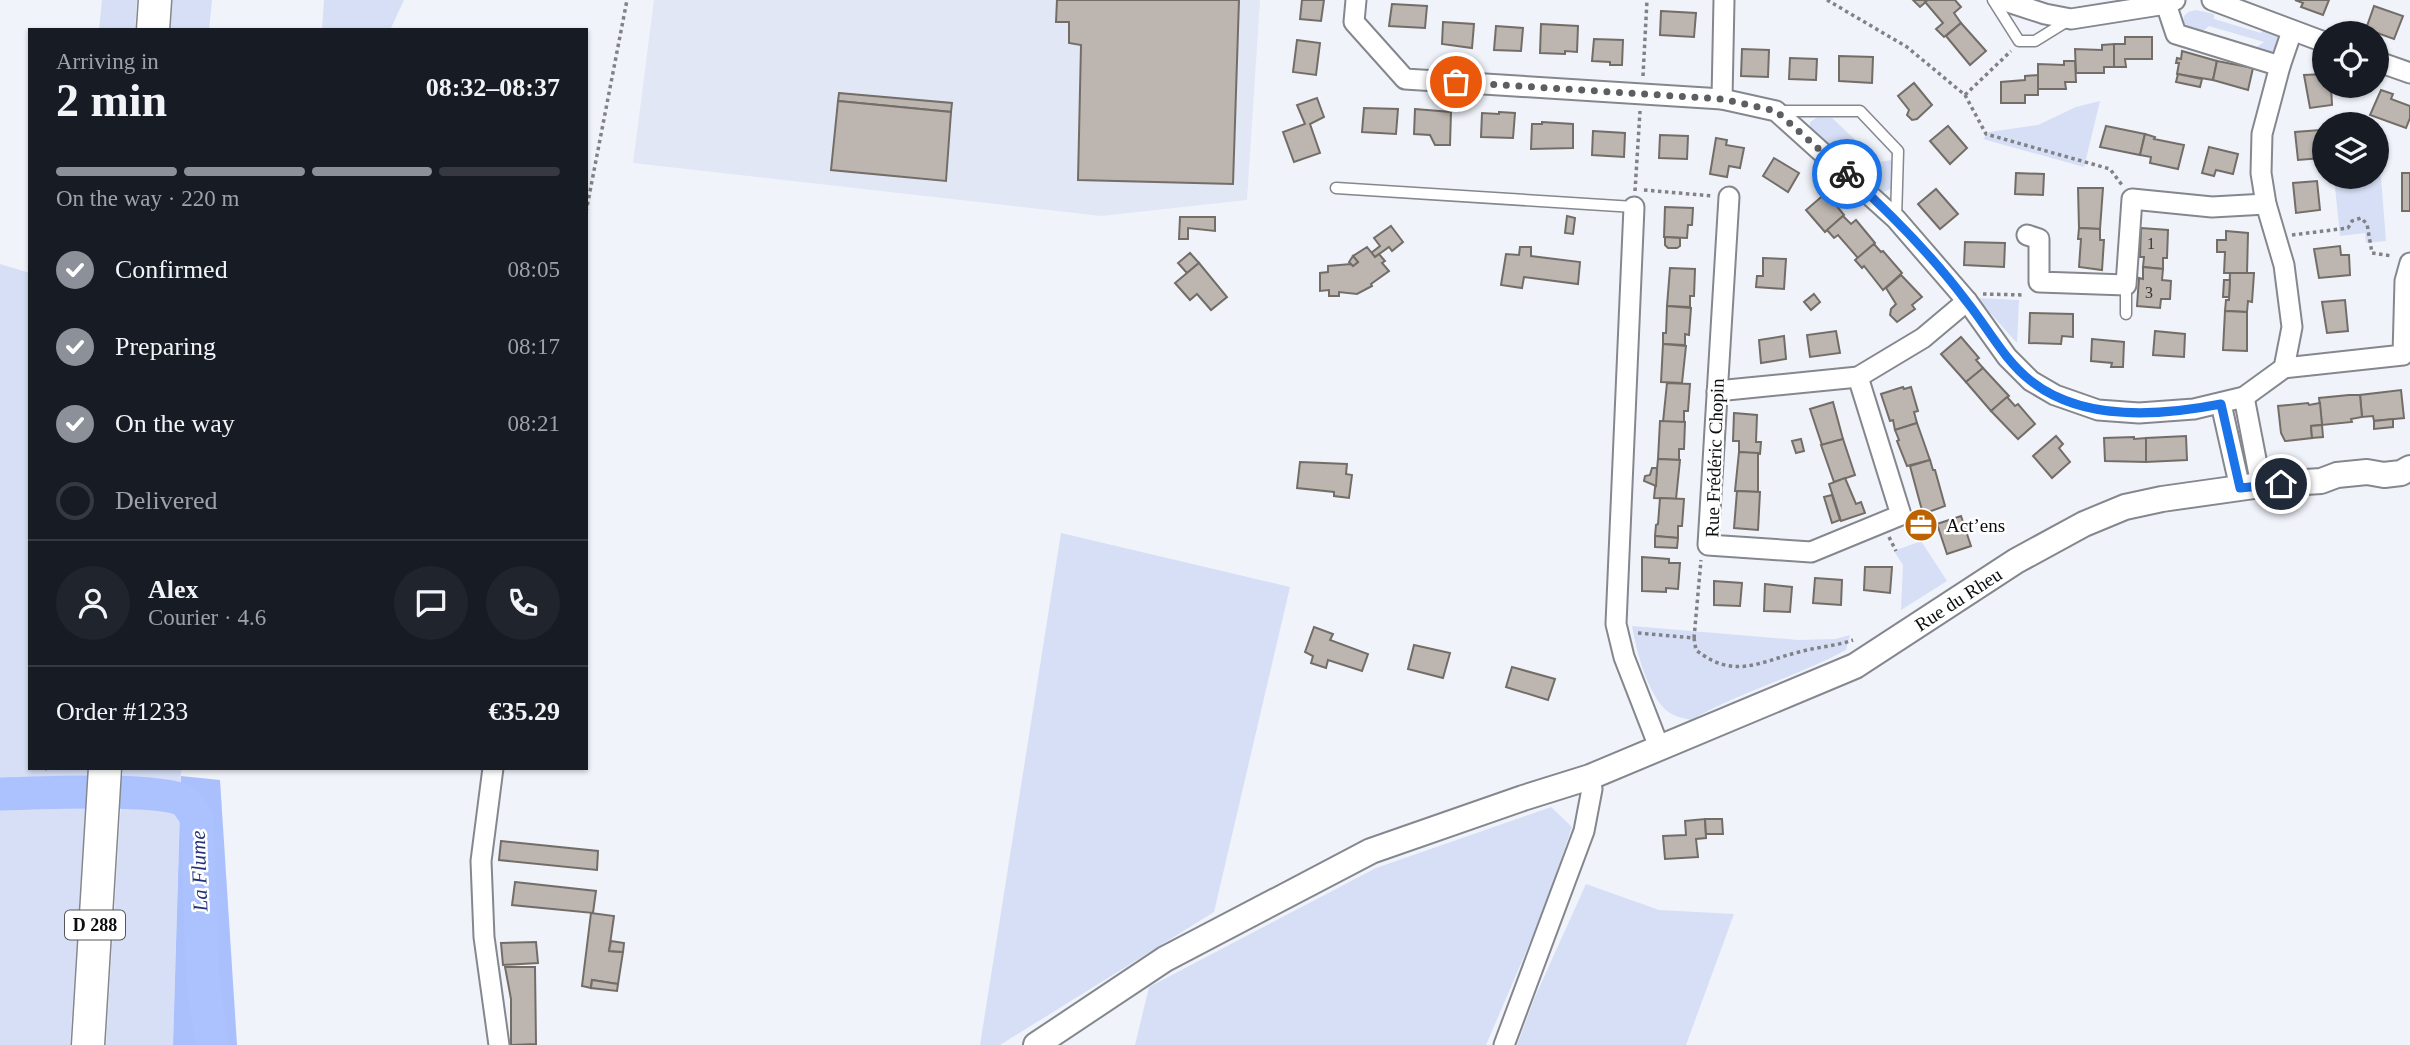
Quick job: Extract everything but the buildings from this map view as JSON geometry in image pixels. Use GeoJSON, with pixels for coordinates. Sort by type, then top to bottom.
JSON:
{"type":"FeatureCollection","features":[{"type":"Feature","properties":{"kind":"main road"},"geometry":{"type":"LineString","coordinates":[[153,28],[155,0]]}},
{"type":"Feature","properties":{"kind":"main road","name":"D 288"},"geometry":{"type":"LineString","coordinates":[[88,1045],[104,784]]}},
{"type":"Feature","properties":{"kind":"street"},"geometry":{"type":"LineString","coordinates":[[1356,0],[1354,22],[1405,79],[1722,99],[1776,111],[1896,219],[1963,297],[2007,357],[2031,381],[2054,395],[2098,410],[2139,413],[2194,409],[2244,397],[2284,368],[2403,355],[2404,260]]}},
{"type":"Feature","properties":{"kind":"street"},"geometry":{"type":"LineString","coordinates":[[1722,99],[1724,0]]}},
{"type":"Feature","properties":{"kind":"street"},"geometry":{"type":"LineString","coordinates":[[2002,0],[2071,19],[2170,2],[2176,34],[2280,66]]}},
{"type":"Feature","properties":{"kind":"street"},"geometry":{"type":"LineString","coordinates":[[2216,1],[2312,38]]}},
{"type":"Feature","properties":{"kind":"street"},"geometry":{"type":"LineString","coordinates":[[2284,368],[2292,327],[2284,265],[2266,204],[2261,173],[2262,134],[2292,31]]}},
{"type":"Feature","properties":{"kind":"street"},"geometry":{"type":"LineString","coordinates":[[2389,66],[2410,73]]}},
{"type":"Feature","properties":{"kind":"street","name":"Rue Frédéric Chopin"},"geometry":{"type":"LineString","coordinates":[[1729,197],[1708,545],[1811,552],[1900,515],[1858,377]]}},
{"type":"Feature","properties":{"kind":"street"},"geometry":{"type":"LineString","coordinates":[[1635,198],[1615,599],[1624,657],[1659,747]]}},
{"type":"Feature","properties":{"kind":"street"},"geometry":{"type":"LineString","coordinates":[[2027,235],[2039,239],[2039,282],[2126,285],[2132,199],[2212,207],[2266,204]]}},
{"type":"Feature","properties":{"kind":"street"},"geometry":{"type":"LineString","coordinates":[[1717,391],[1858,377],[1923,338],[1963,297]]}},
{"type":"Feature","properties":{"kind":"street"},"geometry":{"type":"LineString","coordinates":[[2244,397],[2250,487]]}},
{"type":"Feature","properties":{"kind":"street"},"geometry":{"type":"LineString","coordinates":[[2221,404],[2250,487]]}},
{"type":"Feature","properties":{"kind":"street","name":"Rue du Rheu"},"geometry":{"type":"LineString","coordinates":[[1036,1045],[1165,959],[1371,851],[1590,777],[1855,666],[2016,561],[2084,524],[2125,507],[2149,501],[2250,487],[2321,481],[2337,475],[2367,472],[2384,475],[2410,468]]}},
{"type":"Feature","properties":{"kind":"street"},"geometry":{"type":"LineString","coordinates":[[493,770],[481,861],[484,937],[499,1045]]}},
{"type":"Feature","properties":{"kind":"street"},"geometry":{"type":"LineString","coordinates":[[1504,1045],[1584,831],[1592,789],[1590,777]]}},
{"type":"Feature","properties":{"kind":"lane"},"geometry":{"type":"LineString","coordinates":[[1993,0],[2019,41],[2035,41],[2071,19]]}},
{"type":"Feature","properties":{"kind":"lane"},"geometry":{"type":"LineString","coordinates":[[1776,111],[1860,111],[1898,151],[1896,219]]}},
{"type":"Feature","properties":{"kind":"lane"},"geometry":{"type":"LineString","coordinates":[[1336,188],[1635,198]]}},
{"type":"Feature","properties":{"kind":"lane"},"geometry":{"type":"LineString","coordinates":[[2126,285],[2126,314]]}},
{"type":"Feature","properties":{"kind":"path"},"geometry":{"type":"LineString","coordinates":[[588,202],[627,0]]}},
{"type":"Feature","properties":{"kind":"path"},"geometry":{"type":"LineString","coordinates":[[1647,0],[1635,198],[1729,197]]}},
{"type":"Feature","properties":{"kind":"path"},"geometry":{"type":"LineString","coordinates":[[1827,0],[1908,47],[1965,95],[1986,134],[2110,169],[2132,199]]}},
{"type":"Feature","properties":{"kind":"path"},"geometry":{"type":"LineString","coordinates":[[1965,95],[2003,60],[2019,41]]}},
{"type":"Feature","properties":{"kind":"path"},"geometry":{"type":"LineString","coordinates":[[2276,237],[2348,228],[2352,221],[2361,218],[2370,233],[2372,253],[2404,260]]}},
{"type":"Feature","properties":{"kind":"path"},"geometry":{"type":"LineString","coordinates":[[1963,297],[2030,295],[2039,282]]}},
{"type":"Feature","properties":{"kind":"path"},"geometry":{"type":"LineString","coordinates":[[1708,545],[1701,559],[1694,638],[1696,650],[1709,660],[1734,668],[1761,664],[1797,652],[1851,642],[1863,635]]}},
{"type":"Feature","properties":{"kind":"path"},"geometry":{"type":"LineString","coordinates":[[1618,631],[1694,638]]}},
{"type":"Feature","properties":{"kind":"shaded area"},"geometry":{"type":"Polygon","coordinates":[[[102,0],[137,0],[135,28],[99,28],[102,0]]]}},
{"type":"Feature","properties":{"kind":"shaded area"},"geometry":{"type":"Polygon","coordinates":[[[171,0],[212,0],[209,28],[169,28],[171,0]]]}},
{"type":"Feature","properties":{"kind":"shaded area"},"geometry":{"type":"Polygon","coordinates":[[[324,0],[404,0],[391,28],[322,28],[324,0]]]}},
{"type":"Feature","properties":{"kind":"shaded area"},"geometry":{"type":"Polygon","coordinates":[[[654,0],[1260,0],[1247,200],[1101,216],[633,163],[654,0]]]}},
{"type":"Feature","properties":{"kind":"shaded area"},"geometry":{"type":"Polygon","coordinates":[[[2196,10],[2214,14],[2214,19],[2261,33],[2264,28],[2277,32],[2279,42],[2276,50],[2268,54],[2253,50],[2264,42],[2209,26],[2198,35],[2183,29],[2184,16],[2196,10]]]}},
{"type":"Feature","properties":{"kind":"shaded area"},"geometry":{"type":"Polygon","coordinates":[[[2100,101],[2084,167],[1983,139],[1989,132],[2038,125],[2076,107],[2100,101]]]}},
{"type":"Feature","properties":{"kind":"shaded area"},"geometry":{"type":"Polygon","coordinates":[[[1818,117],[1832,118],[1879,162],[1891,160],[1894,164],[1893,188],[1883,192],[1874,191],[1810,128],[1810,122],[1818,117]]]}},
{"type":"Feature","properties":{"kind":"shaded area"},"geometry":{"type":"Polygon","coordinates":[[[2335,189],[2382,189],[2386,241],[2366,243],[2365,233],[2340,236],[2335,189]]]}},
{"type":"Feature","properties":{"kind":"shaded area"},"geometry":{"type":"Polygon","coordinates":[[[0,264],[28,272],[28,770],[88,770],[70,1045],[0,1045],[0,264]]]}},
{"type":"Feature","properties":{"kind":"shaded area"},"geometry":{"type":"Polygon","coordinates":[[[1977,298],[2019,300],[2017,343],[1977,298]]]}},
{"type":"Feature","properties":{"kind":"shaded area"},"geometry":{"type":"Polygon","coordinates":[[[1061,533],[1290,587],[1214,912],[1000,1045],[980,1045],[1061,533]]]}},
{"type":"Feature","properties":{"kind":"shaded area"},"geometry":{"type":"Polygon","coordinates":[[[1921,541],[1947,581],[1901,610],[1903,565],[1894,551],[1921,541]]]}},
{"type":"Feature","properties":{"kind":"shaded area"},"geometry":{"type":"Polygon","coordinates":[[[1632,626],[1799,640],[1835,639],[1850,635],[1846,650],[1691,720],[1670,713],[1656,697],[1640,661],[1632,626]]]}},
{"type":"Feature","properties":{"kind":"shaded area"},"geometry":{"type":"Polygon","coordinates":[[[123,770],[181,770],[173,1045],[106,1045],[123,770]]]}},
{"type":"Feature","properties":{"kind":"shaded area"},"geometry":{"type":"Polygon","coordinates":[[[181,776],[220,780],[237,1045],[173,1045],[181,776]]]}},
{"type":"Feature","properties":{"kind":"shaded area"},"geometry":{"type":"Polygon","coordinates":[[[1551,807],[1572,827],[1543,912],[1486,1045],[1135,1045],[1149,987],[1376,868],[1551,807]]]}},
{"type":"Feature","properties":{"kind":"shaded area"},"geometry":{"type":"Polygon","coordinates":[[[1586,884],[1659,910],[1734,914],[1686,1045],[1517,1045],[1535,997],[1586,884]]]}},
{"type":"Feature","properties":{"kind":"waterway","name":"La Flume"},"geometry":{"type":"LineString","coordinates":[[0,794],[125,792],[172,797],[188,805],[197,819],[203,982],[212,1045]]}},
{"type":"Feature","properties":{"kind":"way so far"},"geometry":{"type":"LineString","coordinates":[[1456,82],[1722,99],[1776,111],[1847,174]]}},
{"type":"Feature","properties":{"kind":"place","name":"Act’ens"},"geometry":{"type":"Point","coordinates":[1921,525]}},
{"type":"Feature","properties":{"kind":"route"},"geometry":{"type":"LineString","coordinates":[[1847,174],[1896,219],[1967,301],[2007,357],[2031,381],[2054,395],[2098,410],[2139,413],[2221,404],[2240,488],[2281,484]]}}]}
